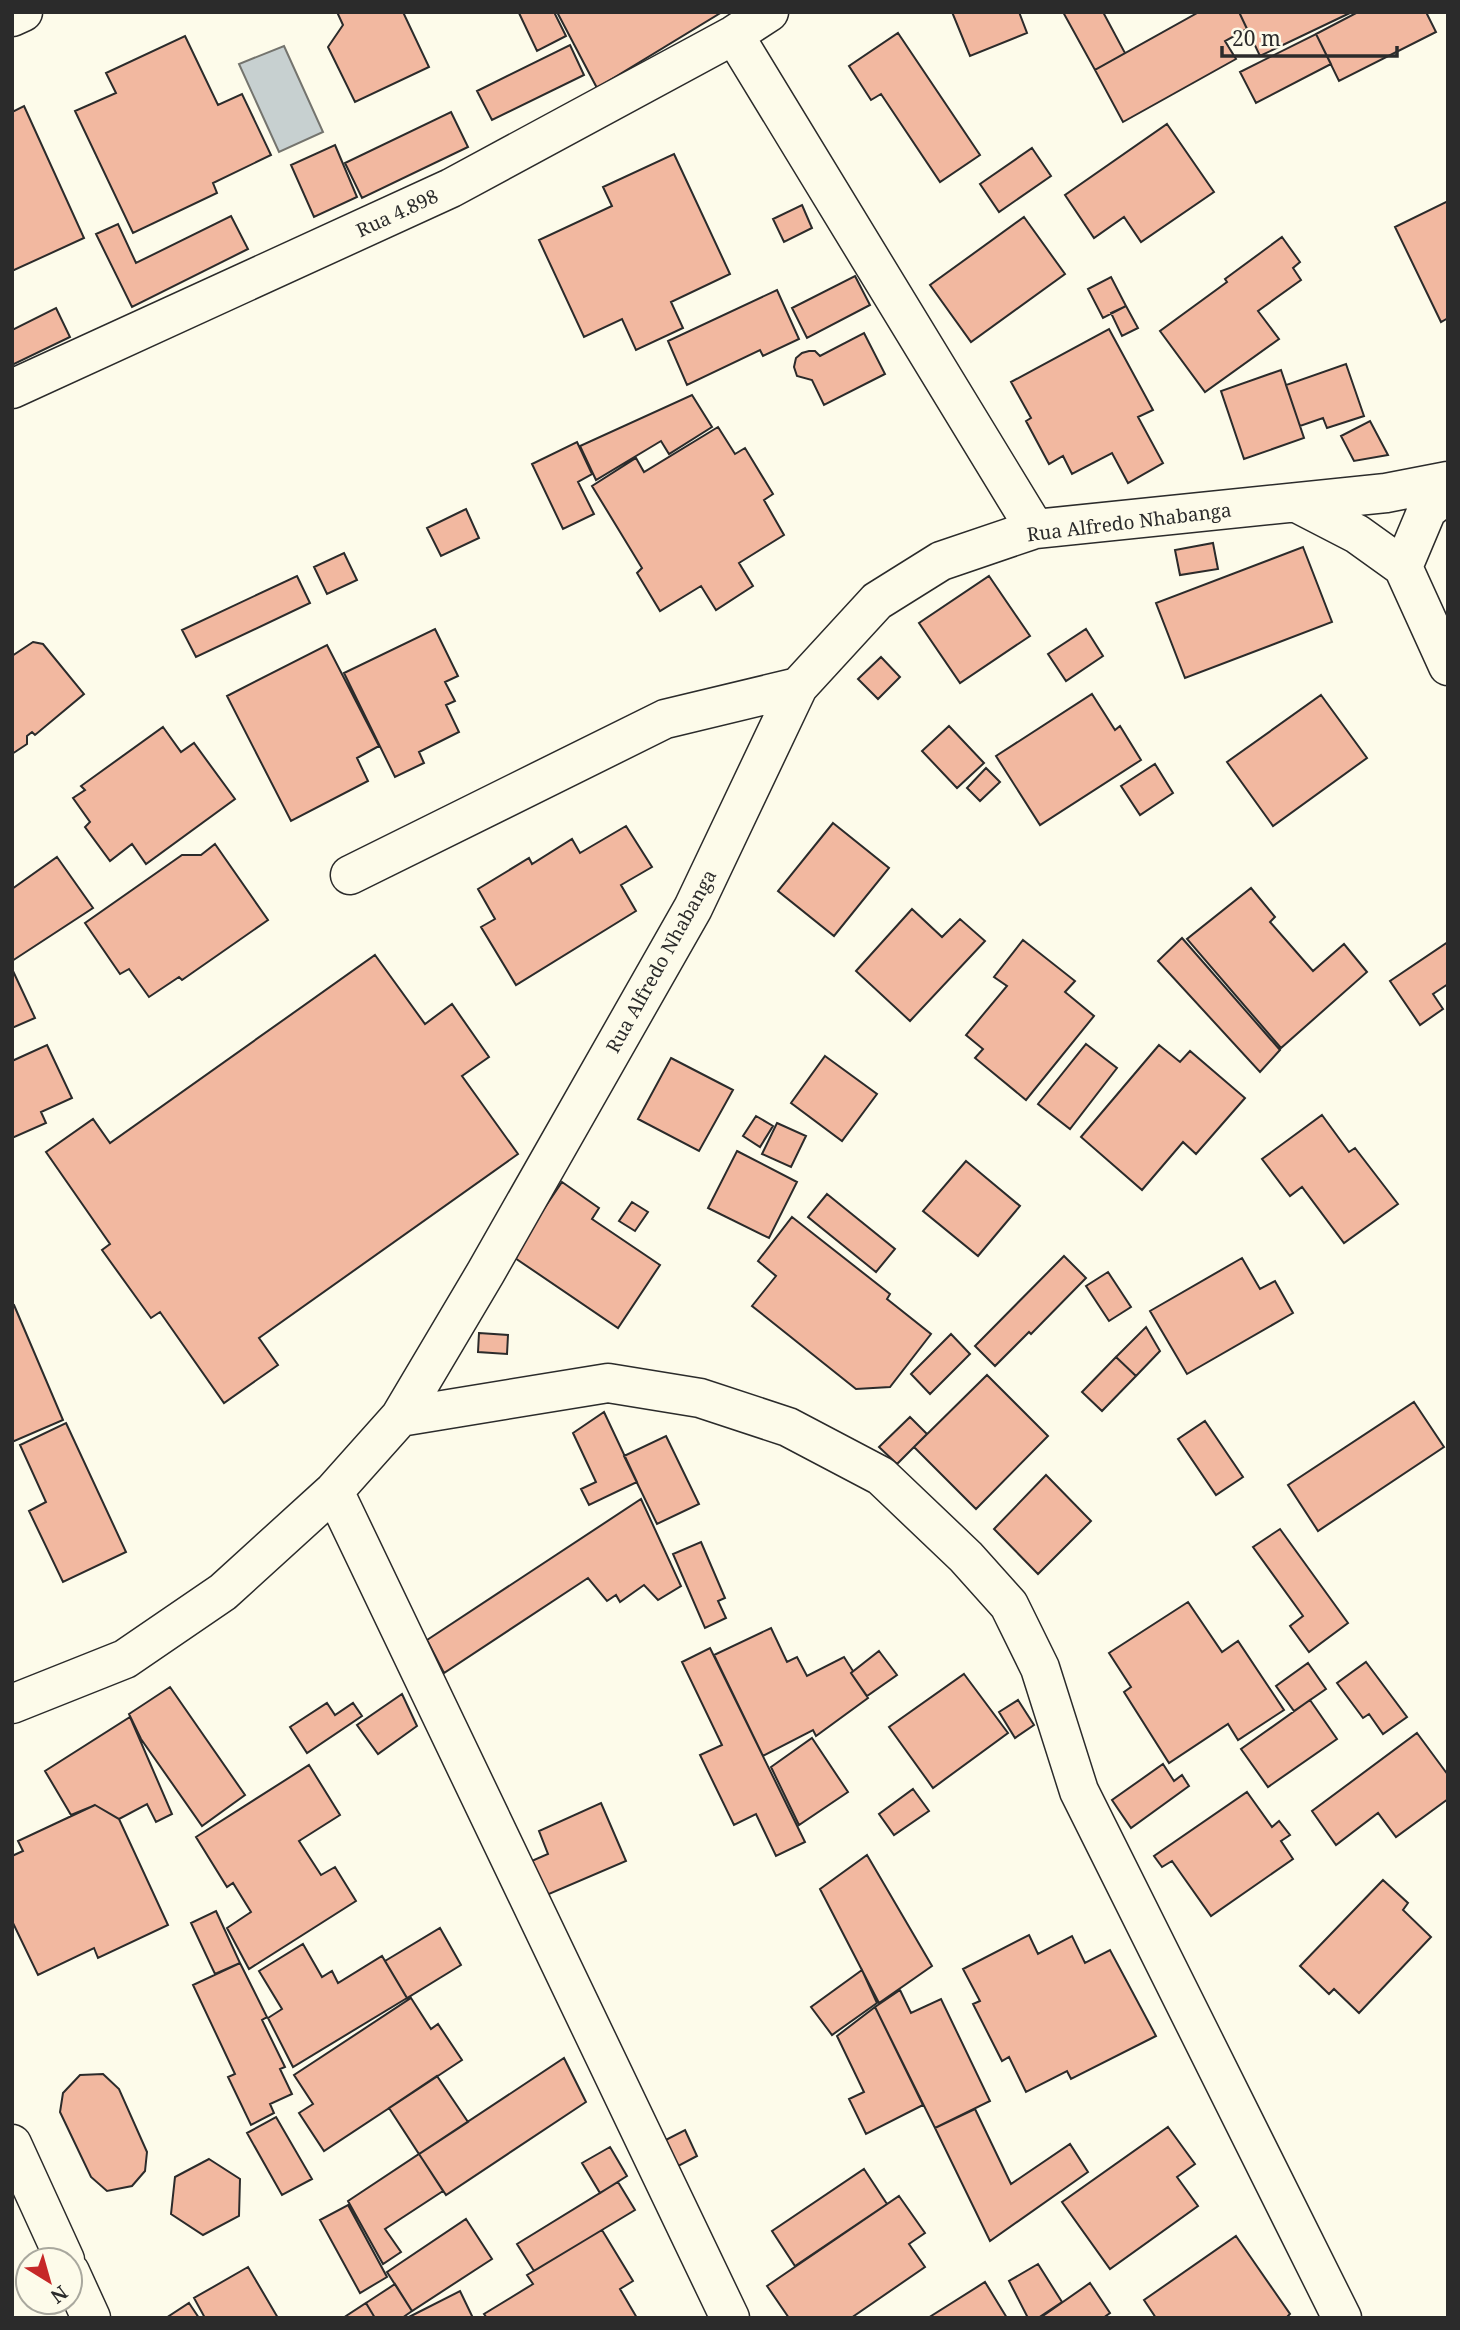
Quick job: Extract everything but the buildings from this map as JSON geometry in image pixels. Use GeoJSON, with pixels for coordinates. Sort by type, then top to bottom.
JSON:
{"type":"FeatureCollection","features":[{"type":"Feature","properties":{"kind":"street"},"geometry":{"type":"LineString","coordinates":[[12,17],[23,12]]}},
{"type":"Feature","properties":{"kind":"street","name":"Rua 4.898"},"geometry":{"type":"LineString","coordinates":[[12,389],[451,188],[734,36],[769,12]]}},
{"type":"Feature","properties":{"kind":"street"},"geometry":{"type":"LineString","coordinates":[[734,36],[1035,529]]}},
{"type":"Feature","properties":{"kind":"street","name":"Rua Alfredo Nhabanga"},"geometry":{"type":"LineString","coordinates":[[12,1704],[125,1659],[223,1592],[334,1491],[400,1416],[493,1260],[693,908],[798,687],[877,601],[941,561],[1035,529],[1386,493],[1448,481]]}},
{"type":"Feature","properties":{"kind":"street"},"geometry":{"type":"LineString","coordinates":[[1403,567],[1427,510],[1448,493]]}},
{"type":"Feature","properties":{"kind":"street"},"geometry":{"type":"LineString","coordinates":[[1297,503],[1357,534],[1403,567],[1448,666]]}},
{"type":"Feature","properties":{"kind":"street"},"geometry":{"type":"LineString","coordinates":[[350,875],[665,719],[798,687]]}},
{"type":"Feature","properties":{"kind":"street"},"geometry":{"type":"LineString","coordinates":[[400,1416],[608,1383],[700,1398],[788,1427],[881,1476],[966,1557],[1009,1605],[1040,1668],[1079,1791],[1342,2318]]}},
{"type":"Feature","properties":{"kind":"street"},"geometry":{"type":"LineString","coordinates":[[334,1491],[730,2318]]}},
{"type":"Feature","properties":{"kind":"street"},"geometry":{"type":"LineString","coordinates":[[12,2144],[59,2246]]}},
{"type":"Feature","properties":{"kind":"shaded area"},"geometry":{"type":"Polygon","coordinates":[[[284,46],[323,132],[279,152],[239,64],[284,46]]]}}]}
